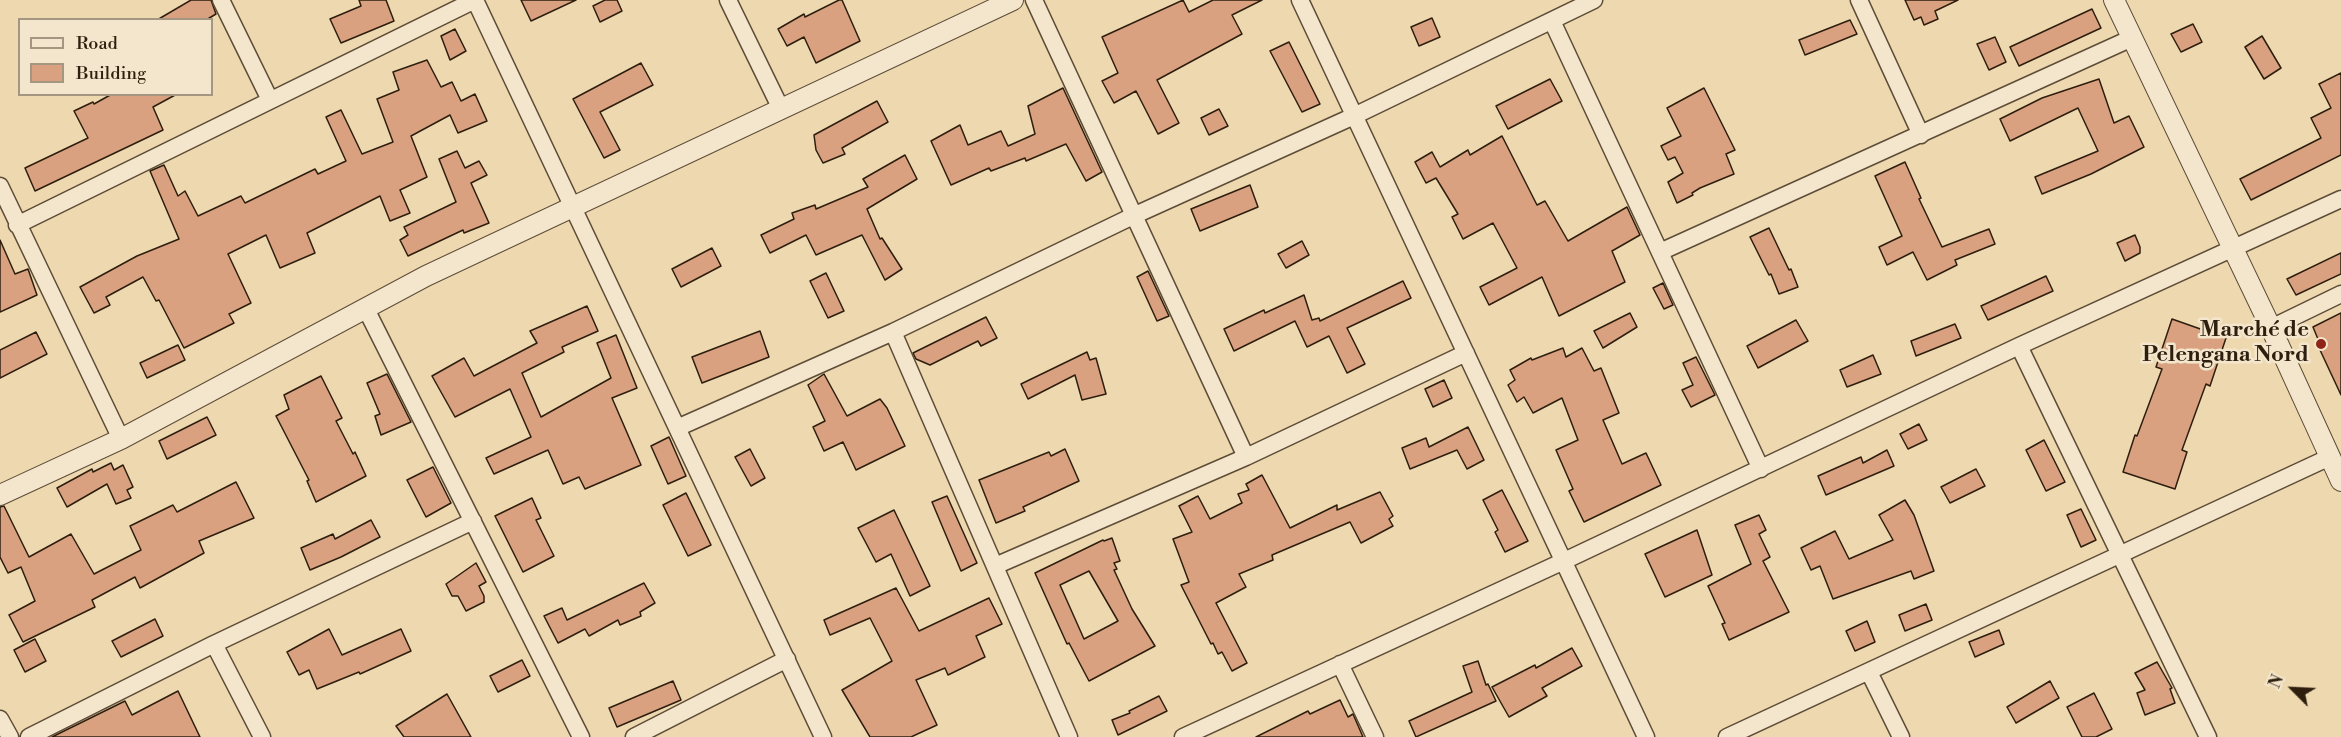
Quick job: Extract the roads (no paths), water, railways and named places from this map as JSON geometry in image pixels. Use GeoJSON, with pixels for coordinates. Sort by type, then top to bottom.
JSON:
{"type":"FeatureCollection","features":[{"type":"Feature","properties":{"kind":"street"},"geometry":{"type":"LineString","coordinates":[[221,0],[270,100]]}},
{"type":"Feature","properties":{"kind":"street"},"geometry":{"type":"LineString","coordinates":[[17,225],[475,0],[824,737]]}},
{"type":"Feature","properties":{"kind":"street"},"geometry":{"type":"LineString","coordinates":[[728,0],[781,109]]}},
{"type":"Feature","properties":{"kind":"street"},"geometry":{"type":"LineString","coordinates":[[0,495],[121,439],[426,276],[1012,0]]}},
{"type":"Feature","properties":{"kind":"street"},"geometry":{"type":"LineString","coordinates":[[1034,0],[1246,457]]}},
{"type":"Feature","properties":{"kind":"street"},"geometry":{"type":"LineString","coordinates":[[1300,0],[1646,737]]}},
{"type":"Feature","properties":{"kind":"street"},"geometry":{"type":"LineString","coordinates":[[677,428],[893,332],[1133,216],[1354,116],[1594,0]]}},
{"type":"Feature","properties":{"kind":"street"},"geometry":{"type":"LineString","coordinates":[[1859,0],[1921,135]]}},
{"type":"Feature","properties":{"kind":"street"},"geometry":{"type":"LineString","coordinates":[[2114,0],[2271,328],[2341,481]]}},
{"type":"Feature","properties":{"kind":"street"},"geometry":{"type":"LineString","coordinates":[[1552,21],[1761,469]]}},
{"type":"Feature","properties":{"kind":"street"},"geometry":{"type":"LineString","coordinates":[[1660,252],[2132,38]]}},
{"type":"Feature","properties":{"kind":"street"},"geometry":{"type":"LineString","coordinates":[[0,186],[121,439]]}},
{"type":"Feature","properties":{"kind":"street"},"geometry":{"type":"LineString","coordinates":[[1183,737],[1761,469],[2019,346],[2341,199]]}},
{"type":"Feature","properties":{"kind":"street"},"geometry":{"type":"LineString","coordinates":[[2271,328],[2341,294]]}},
{"type":"Feature","properties":{"kind":"street"},"geometry":{"type":"LineString","coordinates":[[366,309],[581,737]]}},
{"type":"Feature","properties":{"kind":"street"},"geometry":{"type":"LineString","coordinates":[[893,332],[1069,737]]}},
{"type":"Feature","properties":{"kind":"street"},"geometry":{"type":"LineString","coordinates":[[2019,346],[2208,737]]}},
{"type":"Feature","properties":{"kind":"street"},"geometry":{"type":"LineString","coordinates":[[995,566],[1246,457],[1466,353]]}},
{"type":"Feature","properties":{"kind":"street"},"geometry":{"type":"LineString","coordinates":[[1726,737],[2330,457]]}},
{"type":"Feature","properties":{"kind":"street"},"geometry":{"type":"LineString","coordinates":[[29,737],[213,644],[473,521]]}},
{"type":"Feature","properties":{"kind":"street"},"geometry":{"type":"LineString","coordinates":[[213,644],[261,737]]}},
{"type":"Feature","properties":{"kind":"street"},"geometry":{"type":"LineString","coordinates":[[634,737],[787,659]]}},
{"type":"Feature","properties":{"kind":"street"},"geometry":{"type":"LineString","coordinates":[[1340,664],[1375,737]]}},
{"type":"Feature","properties":{"kind":"street"},"geometry":{"type":"LineString","coordinates":[[1869,672],[1901,737]]}},
{"type":"Feature","properties":{"kind":"street"},"geometry":{"type":"LineString","coordinates":[[0,719],[10,737]]}},
{"type":"Feature","properties":{"kind":"place","name":"Marché de Pelengana Nord"},"geometry":{"type":"Point","coordinates":[2321,344]}}]}
